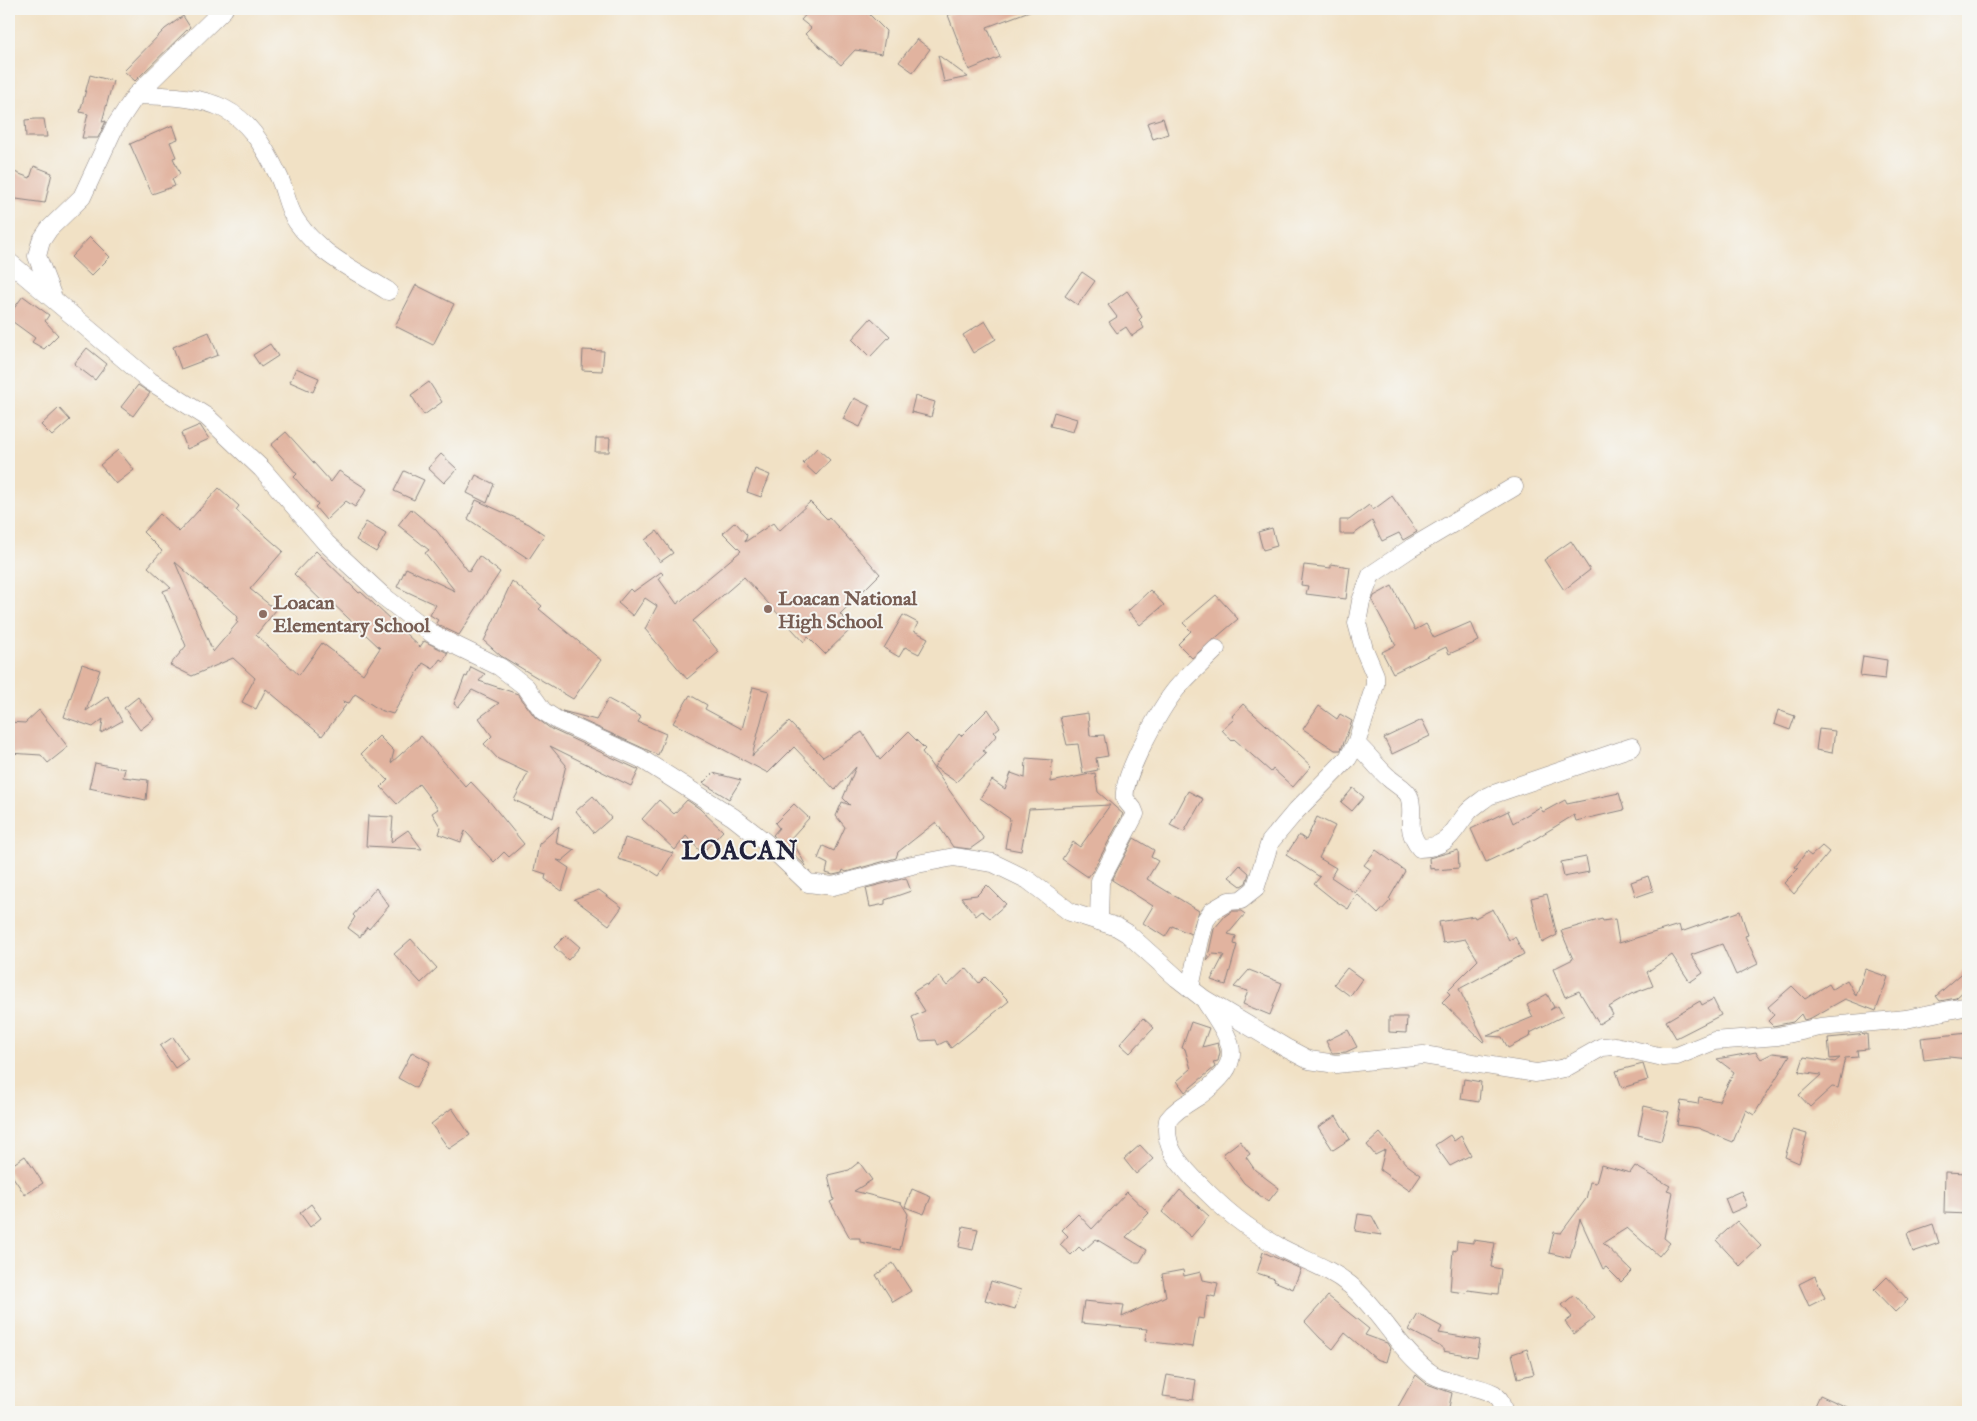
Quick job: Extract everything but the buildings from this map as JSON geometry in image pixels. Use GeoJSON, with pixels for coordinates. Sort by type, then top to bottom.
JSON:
{"type":"FeatureCollection","features":[{"type":"Feature","properties":{"kind":"street"},"geometry":{"type":"LineString","coordinates":[[53,298],[36,256],[41,241],[49,229],[82,197],[114,128],[136,95],[224,9]]}},
{"type":"Feature","properties":{"kind":"street"},"geometry":{"type":"LineString","coordinates":[[136,95],[203,100],[235,113],[262,143],[280,179],[288,205],[297,223],[320,248],[388,291]]}},
{"type":"Feature","properties":{"kind":"street"},"geometry":{"type":"LineString","coordinates":[[9,262],[150,381],[207,417],[262,469],[326,543],[383,596],[434,636],[500,668],[526,687],[543,711],[557,720],[640,758],[733,817],[765,842],[808,883],[833,886],[912,865],[954,857],[993,863],[1011,870],[1070,912],[1099,921],[1127,933],[1204,999],[1308,1060],[1336,1064],[1423,1055],[1536,1073],[1565,1068],[1602,1047],[1615,1046],[1663,1056],[1677,1056],[1714,1041],[1732,1038],[1778,1036],[1820,1027],[1906,1020],[1968,1006]]}},
{"type":"Feature","properties":{"kind":"street"},"geometry":{"type":"LineString","coordinates":[[1190,988],[1200,940],[1206,921],[1212,911],[1228,900],[1241,900],[1255,889],[1270,842],[1296,811],[1348,758],[1356,744],[1375,685],[1375,675],[1364,649],[1357,623],[1361,601],[1371,575],[1410,548],[1514,487]]}},
{"type":"Feature","properties":{"kind":"street"},"geometry":{"type":"LineString","coordinates":[[1099,921],[1100,881],[1134,814],[1125,798],[1127,776],[1163,709],[1177,688],[1216,649]]}},
{"type":"Feature","properties":{"kind":"street"},"geometry":{"type":"LineString","coordinates":[[1356,744],[1388,778],[1408,794],[1411,804],[1409,821],[1412,833],[1420,848],[1434,846],[1448,840],[1470,811],[1488,796],[1632,747]]}},
{"type":"Feature","properties":{"kind":"street"},"geometry":{"type":"LineString","coordinates":[[1204,999],[1228,1038],[1231,1046],[1230,1062],[1221,1077],[1168,1120],[1166,1130],[1167,1145],[1179,1164],[1233,1218],[1285,1250],[1337,1274],[1352,1287],[1420,1364],[1434,1375],[1494,1394],[1499,1399],[1504,1412]]}},
{"type":"Feature","properties":{"kind":"place","name":"Loacan National High School"},"geometry":{"type":"Point","coordinates":[768,609]}},
{"type":"Feature","properties":{"kind":"place","name":"Loacan Elementary School"},"geometry":{"type":"Point","coordinates":[263,614]}},
{"type":"Feature","properties":{"kind":"district","name":"LOACAN"},"geometry":{"type":"Point","coordinates":[740,850]}}]}
